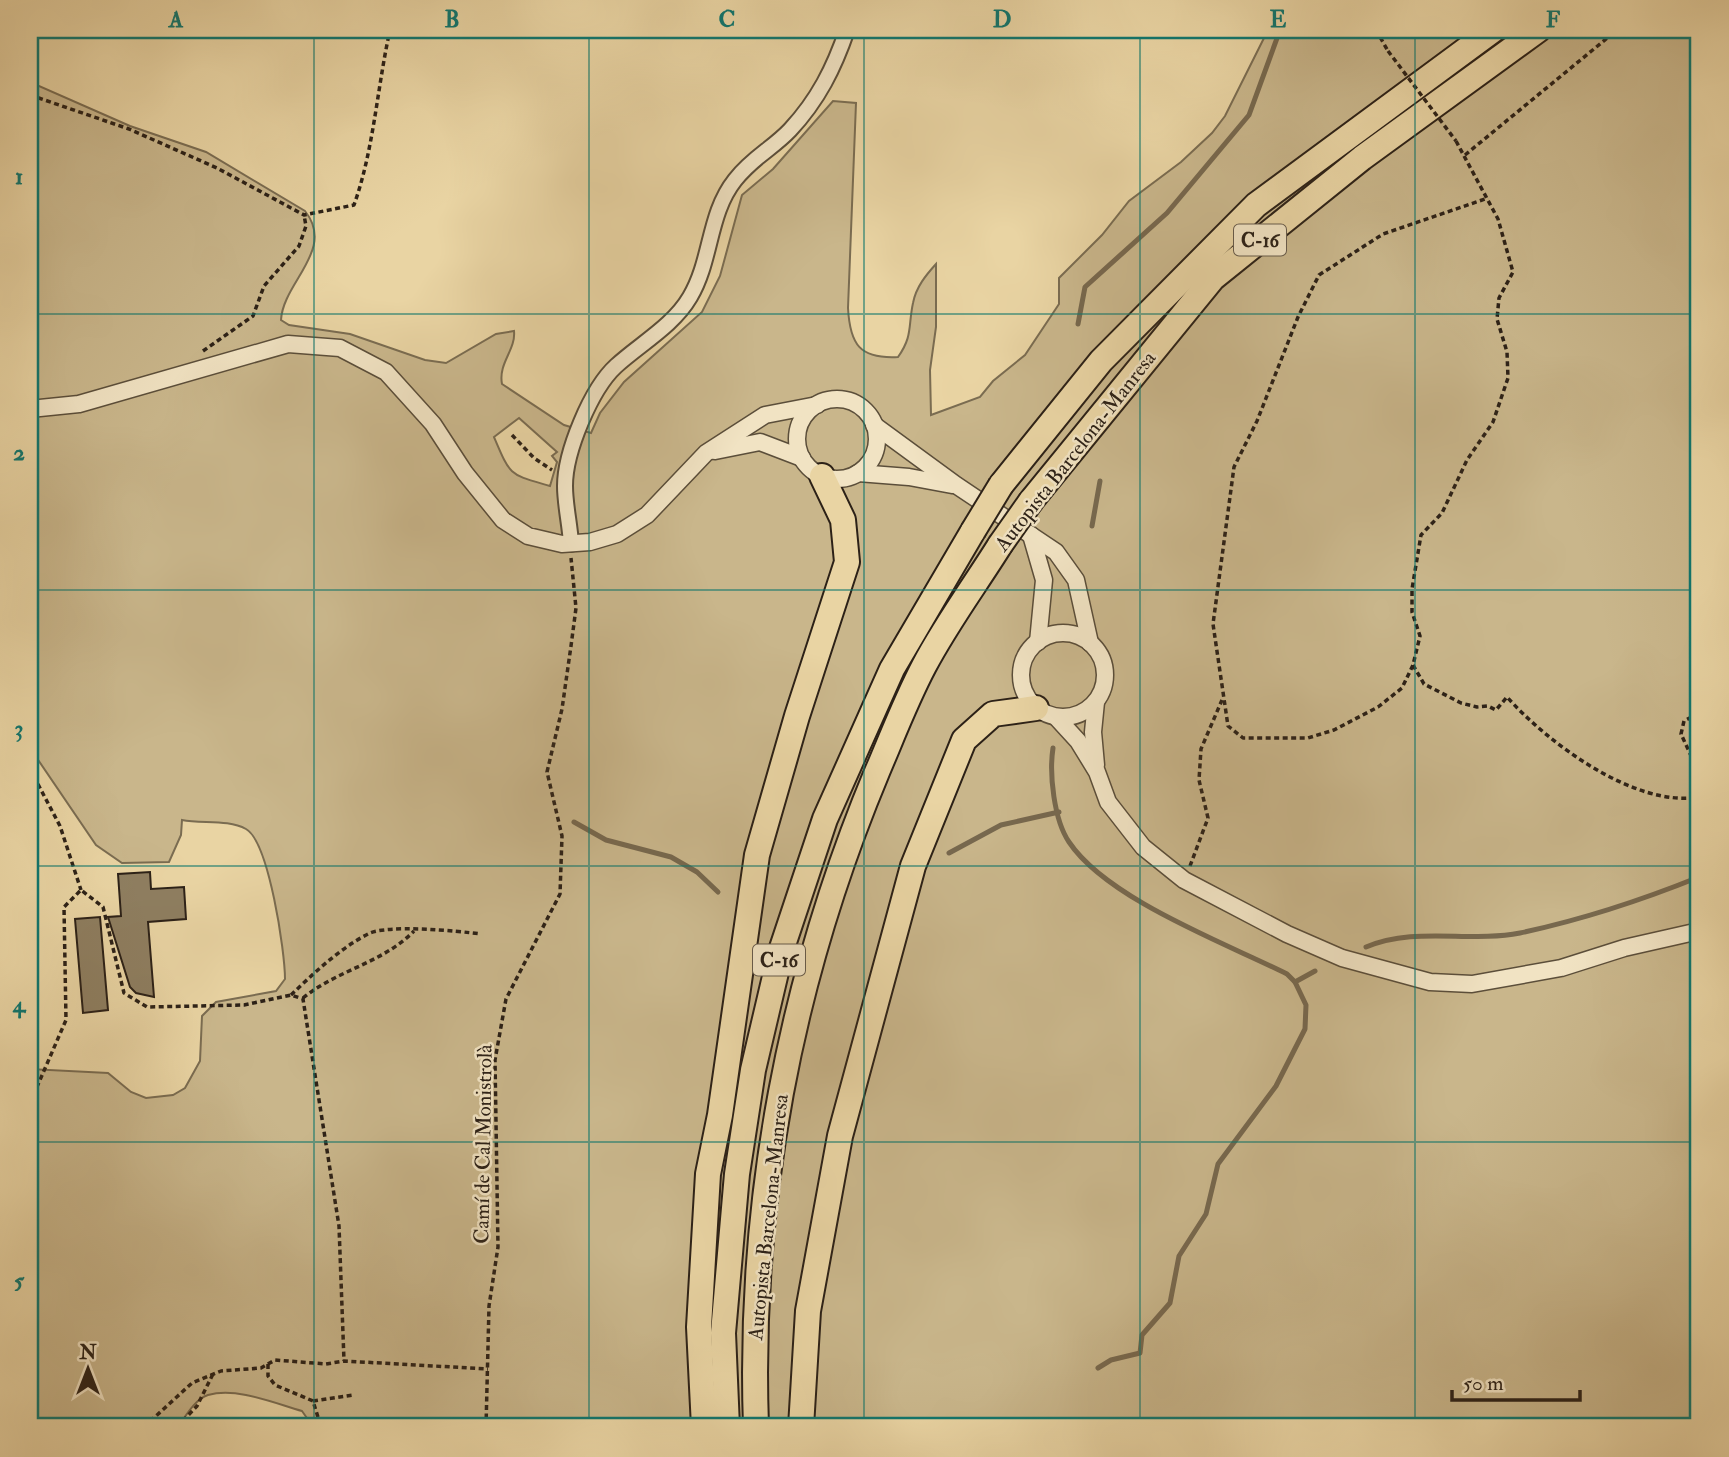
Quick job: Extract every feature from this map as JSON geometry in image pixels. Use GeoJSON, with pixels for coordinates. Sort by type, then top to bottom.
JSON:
{"type":"FeatureCollection","features":[{"type":"Feature","properties":{"kind":"highway","name":"Autopista Barcelona-Manresa"},"geometry":{"type":"LineString","coordinates":[[727,1427],[723,1333],[737,1174],[753,1070],[781,951],[825,819],[892,668],[1001,485],[1101,362],[1256,205],[1493,30]]}},
{"type":"Feature","properties":{"kind":"highway","name":"Autopista Barcelona-Manresa"},"geometry":{"type":"LineString","coordinates":[[756,1427],[754,1363],[757,1296],[774,1117],[823,916],[851,833],[924,665],[1031,501],[1213,278],[1362,158],[1538,30]]}},
{"type":"Feature","properties":{"kind":"highway"},"geometry":{"type":"LineString","coordinates":[[704,1427],[699,1326],[708,1174],[720,1115],[757,855],[797,716],[847,562],[843,520],[822,476]]}},
{"type":"Feature","properties":{"kind":"highway"},"geometry":{"type":"LineString","coordinates":[[801,1427],[808,1311],[840,1136],[912,866],[964,740],[993,714],[1046,712]]}},
{"type":"Feature","properties":{"kind":"street"},"geometry":{"type":"LineString","coordinates":[[571,544],[567,475],[570,455],[584,415],[614,368],[657,334],[689,300],[705,265],[715,218],[730,186],[750,160],[788,132],[816,99],[834,67],[847,30]]}},
{"type":"Feature","properties":{"kind":"street"},"geometry":{"type":"LineString","coordinates":[[30,409],[79,404],[288,344],[340,348],[386,372],[433,424],[464,474],[503,520],[528,536],[571,544],[617,534],[647,515],[706,453],[765,415],[833,400],[850,401],[864,411],[874,425],[956,485],[1056,552],[1076,580],[1090,643],[1101,656],[1105,671],[1104,687],[1096,702],[1093,732],[1097,772]]}},
{"type":"Feature","properties":{"kind":"street"},"geometry":{"type":"LineString","coordinates":[[802,458],[797,444],[799,428],[806,415],[817,405]]}},
{"type":"Feature","properties":{"kind":"street"},"geometry":{"type":"LineString","coordinates":[[706,453],[760,442],[802,458],[822,476],[841,479],[858,473],[868,464],[875,452],[874,425]]}},
{"type":"Feature","properties":{"kind":"street"},"geometry":{"type":"LineString","coordinates":[[858,473],[909,477],[956,485]]}},
{"type":"Feature","properties":{"kind":"street"},"geometry":{"type":"LineString","coordinates":[[1031,535],[1044,580],[1038,642]]}},
{"type":"Feature","properties":{"kind":"street"},"geometry":{"type":"LineString","coordinates":[[1090,643],[1065,633],[1038,642],[1026,656],[1021,674],[1025,693],[1078,741],[1097,772],[1108,802],[1143,847],[1184,880],[1287,934],[1342,958],[1430,982],[1472,984],[1561,968],[1624,948],[1699,931]]}},
{"type":"Feature","properties":{"kind":"street"},"geometry":{"type":"LineString","coordinates":[[1046,712],[1079,715],[1096,702]]}},
{"type":"Feature","properties":{"kind":"path"},"geometry":{"type":"LineString","coordinates":[[30,95],[129,129],[217,168],[304,215],[354,205],[365,174],[379,79],[390,30]]}},
{"type":"Feature","properties":{"kind":"path"},"geometry":{"type":"LineString","coordinates":[[1376,30],[1388,51],[1456,141],[1465,155],[1488,198],[1498,219],[1513,272],[1499,298],[1497,319],[1507,352],[1508,378],[1493,422],[1467,460],[1442,513],[1421,535],[1412,589],[1412,612],[1420,636],[1413,665],[1402,688],[1378,707],[1334,730],[1308,738],[1243,738],[1228,726],[1213,624],[1234,467],[1319,275],[1383,234],[1488,198]]}},
{"type":"Feature","properties":{"kind":"path"},"geometry":{"type":"LineString","coordinates":[[1465,155],[1617,30]]}},
{"type":"Feature","properties":{"kind":"path"},"geometry":{"type":"LineString","coordinates":[[201,369],[201,352],[253,316],[264,286],[299,246],[306,226],[304,215]]}},
{"type":"Feature","properties":{"kind":"path"},"geometry":{"type":"LineString","coordinates":[[512,435],[534,458],[567,475]]}},
{"type":"Feature","properties":{"kind":"path","name":"Camí de Cal Monistrolà"},"geometry":{"type":"LineString","coordinates":[[486,1427],[489,1306],[498,1247],[495,1060],[506,999],[560,894],[564,867],[562,836],[547,772],[562,709],[576,608],[571,544]]}},
{"type":"Feature","properties":{"kind":"path"},"geometry":{"type":"LineString","coordinates":[[1413,665],[1424,684],[1461,703],[1476,707],[1488,706],[1496,710],[1507,697],[1534,726],[1596,771],[1680,800],[1699,797]]}},
{"type":"Feature","properties":{"kind":"path"},"geometry":{"type":"LineString","coordinates":[[1184,880],[1208,818],[1199,780],[1201,749],[1223,698]]}},
{"type":"Feature","properties":{"kind":"path"},"geometry":{"type":"LineString","coordinates":[[1699,713],[1684,721],[1681,734],[1699,773]]}},
{"type":"Feature","properties":{"kind":"path"},"geometry":{"type":"LineString","coordinates":[[30,769],[60,826],[81,890],[103,907],[124,993],[147,1007],[244,1004],[291,995],[303,999]]}},
{"type":"Feature","properties":{"kind":"path"},"geometry":{"type":"LineString","coordinates":[[30,1103],[66,1020],[64,907],[81,890]]}},
{"type":"Feature","properties":{"kind":"path"},"geometry":{"type":"LineString","coordinates":[[291,995],[322,965],[368,934],[387,929],[481,934]]}},
{"type":"Feature","properties":{"kind":"path"},"geometry":{"type":"LineString","coordinates":[[303,999],[333,979],[397,949],[414,931]]}},
{"type":"Feature","properties":{"kind":"path"},"geometry":{"type":"LineString","coordinates":[[303,999],[339,1226],[344,1361]]}},
{"type":"Feature","properties":{"kind":"path"},"geometry":{"type":"LineString","coordinates":[[144,1427],[192,1383],[214,1374],[268,1364],[275,1360],[488,1369]]}},
{"type":"Feature","properties":{"kind":"path"},"geometry":{"type":"LineString","coordinates":[[268,1364],[268,1377],[275,1385],[313,1401],[354,1395]]}},
{"type":"Feature","properties":{"kind":"path"},"geometry":{"type":"LineString","coordinates":[[177,1427],[197,1406],[214,1374]]}},
{"type":"Feature","properties":{"kind":"path"},"geometry":{"type":"LineString","coordinates":[[313,1401],[321,1427]]}},
{"type":"Feature","properties":{"kind":"shaded area"},"geometry":{"type":"Polygon","coordinates":[[[1268,30],[1699,30],[1699,1427],[305,1427],[309,1421],[302,1411],[243,1394],[219,1393],[199,1400],[178,1427],[30,1427],[30,1069],[108,1073],[131,1092],[146,1098],[173,1095],[185,1088],[200,1061],[202,1016],[216,1002],[276,991],[285,979],[279,923],[268,875],[262,854],[246,829],[231,824],[182,820],[181,835],[169,862],[122,863],[96,845],[30,748],[30,82],[130,126],[206,152],[305,211],[313,225],[315,239],[312,253],[290,292],[281,320],[289,325],[350,334],[425,360],[446,363],[496,334],[514,331],[502,370],[502,384],[564,425],[591,433],[600,413],[624,382],[702,312],[720,276],[742,195],[773,169],[833,101],[856,103],[848,308],[851,332],[866,352],[898,357],[908,337],[916,292],[936,264],[936,327],[930,370],[931,415],[980,397],[993,381],[1025,355],[1059,304],[1059,278],[1102,235],[1129,201],[1181,162],[1212,133],[1225,116],[1268,30]],[[519,418],[494,437],[504,460],[513,472],[550,486],[557,462],[552,456],[557,452],[519,418]]]}},
{"type":"Feature","properties":{"kind":"building"},"geometry":{"type":"Polygon","coordinates":[[[150,872],[151,889],[184,887],[186,919],[148,922],[154,997],[136,993],[130,987],[108,917],[121,916],[118,874],[150,872]]]}},
{"type":"Feature","properties":{"kind":"building"},"geometry":{"type":"Polygon","coordinates":[[[100,917],[108,1010],[83,1013],[75,919],[100,917]]]}},
{"type":"Feature","properties":{"kind":"waterway"},"geometry":{"type":"LineString","coordinates":[[1078,324],[1085,287],[1167,213],[1249,115],[1280,30]]}},
{"type":"Feature","properties":{"kind":"waterway"},"geometry":{"type":"LineString","coordinates":[[1092,526],[1100,481]]}},
{"type":"Feature","properties":{"kind":"waterway"},"geometry":{"type":"LineString","coordinates":[[1053,748],[1052,783],[1056,809],[1069,842],[1087,863],[1138,901],[1287,974],[1295,982],[1306,1005],[1305,1029],[1276,1086],[1218,1164],[1206,1214],[1179,1256],[1170,1303],[1142,1335],[1140,1353],[1111,1360],[1098,1368]]}},
{"type":"Feature","properties":{"kind":"waterway"},"geometry":{"type":"LineString","coordinates":[[949,853],[1001,825],[1059,812]]}},
{"type":"Feature","properties":{"kind":"waterway"},"geometry":{"type":"LineString","coordinates":[[574,822],[606,840],[671,857],[697,872],[718,892]]}},
{"type":"Feature","properties":{"kind":"waterway"},"geometry":{"type":"LineString","coordinates":[[1366,947],[1404,937],[1501,936],[1520,933],[1611,909],[1699,877]]}},
{"type":"Feature","properties":{"kind":"waterway"},"geometry":{"type":"LineString","coordinates":[[1295,982],[1315,971]]}}]}
